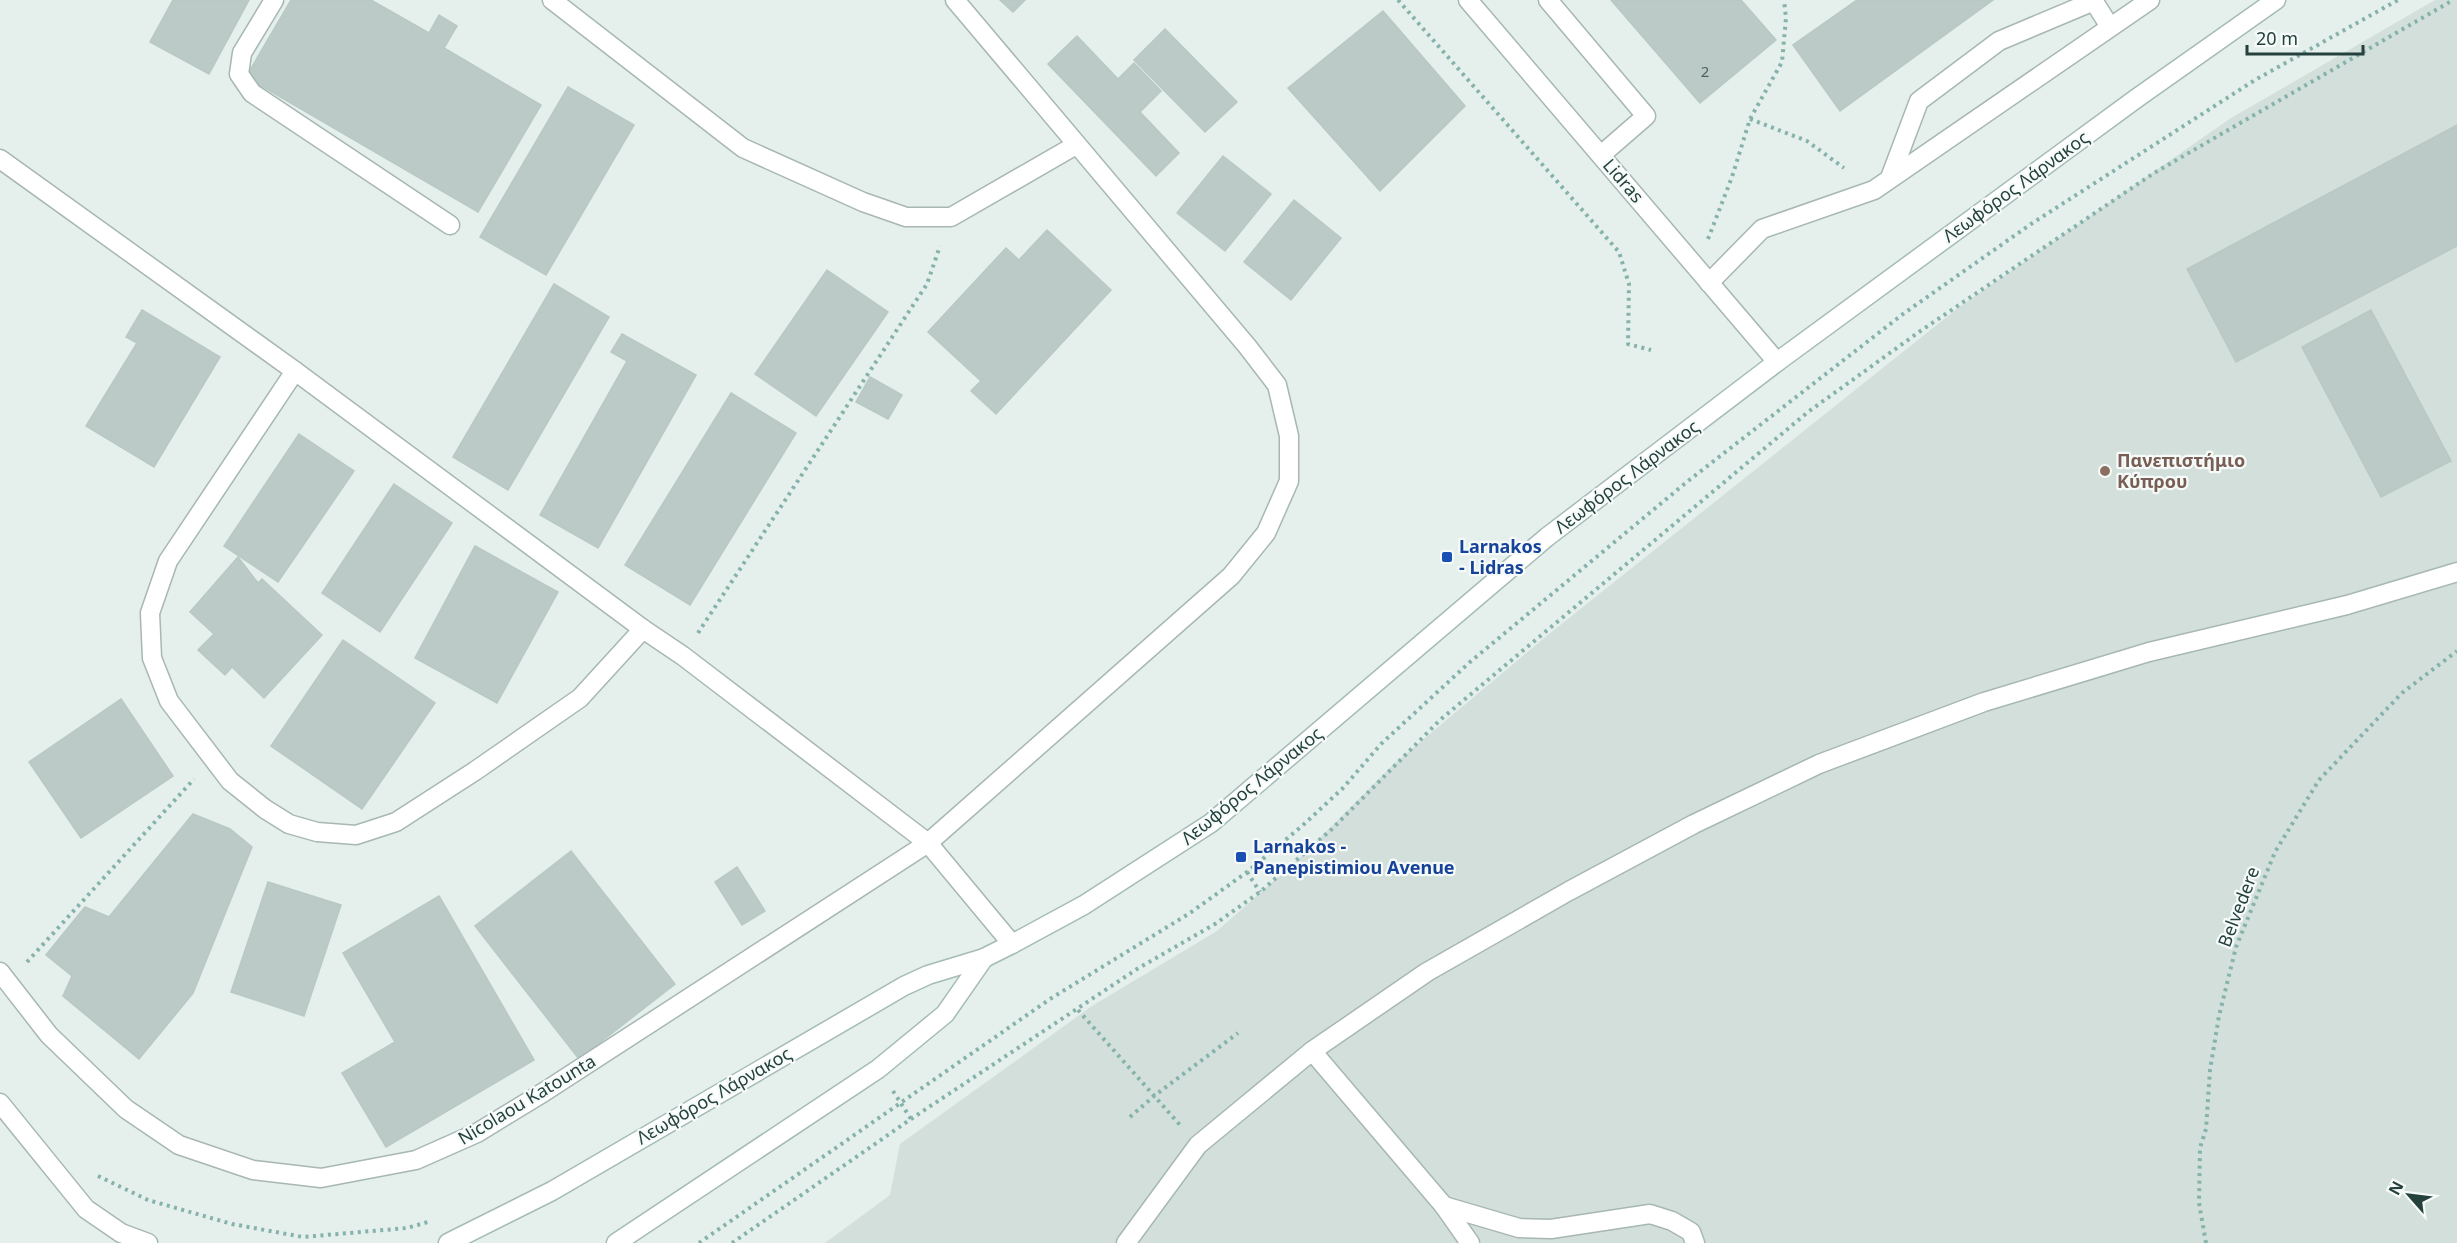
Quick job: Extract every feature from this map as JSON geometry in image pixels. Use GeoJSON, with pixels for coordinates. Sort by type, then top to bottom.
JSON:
{"type":"FeatureCollection","features":[{"type":"Feature","properties":{"kind":"street"},"geometry":{"type":"LineString","coordinates":[[274,0],[242,53],[238,74],[252,93],[450,225]]}},
{"type":"Feature","properties":{"kind":"street"},"geometry":{"type":"LineString","coordinates":[[552,0],[743,148],[862,202],[906,217],[951,217],[1076,145]]}},
{"type":"Feature","properties":{"kind":"street","name":"Nicolaou Katounta"},"geometry":{"type":"LineString","coordinates":[[4,977],[49,1035],[126,1108],[179,1145],[253,1170],[321,1178],[416,1160],[477,1133],[544,1092],[928,843],[1231,576],[1266,533],[1289,481],[1288,436],[1277,385],[1240,337],[955,0]]}},
{"type":"Feature","properties":{"kind":"street","name":"Lidras"},"geometry":{"type":"LineString","coordinates":[[1468,0],[1777,362]]}},
{"type":"Feature","properties":{"kind":"street"},"geometry":{"type":"LineString","coordinates":[[1548,0],[1647,116],[1601,155]]}},
{"type":"Feature","properties":{"kind":"street"},"geometry":{"type":"LineString","coordinates":[[1709,283],[1762,229],[1874,190],[2150,0]]}},
{"type":"Feature","properties":{"kind":"street","name":"Λεωφόρος Λάρνακος"},"geometry":{"type":"LineString","coordinates":[[448,1243],[552,1191],[904,986],[928,975],[984,958],[1083,905],[1211,823],[1547,537],[1777,362],[2137,98],[2276,0]]}},
{"type":"Feature","properties":{"kind":"street"},"geometry":{"type":"LineString","coordinates":[[1890,178],[1919,101],[1999,41],[2093,1],[2110,27]]}},
{"type":"Feature","properties":{"kind":"street"},"geometry":{"type":"LineString","coordinates":[[0,159],[296,371],[643,629],[683,656],[928,843],[1012,944]]}},
{"type":"Feature","properties":{"kind":"street"},"geometry":{"type":"LineString","coordinates":[[296,371],[168,561],[150,613],[152,658],[169,701],[230,781],[265,809],[289,824],[317,832],[356,835],[396,822],[475,771],[580,698],[643,629]]}},
{"type":"Feature","properties":{"kind":"street"},"geometry":{"type":"LineString","coordinates":[[1126,1243],[1198,1145],[1312,1051],[1427,972],[1492,933],[1694,824],[1819,764],[1983,702],[2094,667],[2347,605],[2457,572]]}},
{"type":"Feature","properties":{"kind":"street","name":"Λεωφόρος Λάρνακος"},"geometry":{"type":"LineString","coordinates":[[616,1243],[879,1069],[945,1014],[984,958]]}},
{"type":"Feature","properties":{"kind":"street"},"geometry":{"type":"LineString","coordinates":[[1312,1051],[1444,1206],[1470,1243]]}},
{"type":"Feature","properties":{"kind":"street"},"geometry":{"type":"LineString","coordinates":[[0,1103],[86,1209],[121,1233],[148,1243]]}},
{"type":"Feature","properties":{"kind":"street"},"geometry":{"type":"LineString","coordinates":[[1444,1206],[1518,1227],[1551,1229],[1650,1214],[1672,1221],[1691,1232],[1695,1243]]}},
{"type":"Feature","properties":{"kind":"path"},"geometry":{"type":"LineString","coordinates":[[1398,0],[1618,252],[1629,284],[1628,344],[1651,350]]}},
{"type":"Feature","properties":{"kind":"path"},"geometry":{"type":"LineString","coordinates":[[1697,267],[1732,177],[1750,119],[1782,62],[1786,18],[1784,0]]}},
{"type":"Feature","properties":{"kind":"path"},"geometry":{"type":"LineString","coordinates":[[699,1243],[1050,999],[1190,913],[1247,872],[1343,788],[1381,744],[1470,662],[1688,480],[1903,314],[2031,224],[2255,80],[2398,0]]}},
{"type":"Feature","properties":{"kind":"path"},"geometry":{"type":"LineString","coordinates":[[732,1243],[911,1119],[1137,969],[1215,924],[1260,892],[1332,830],[1440,720],[1808,412],[1928,326],[2154,173],[2453,0]]}},
{"type":"Feature","properties":{"kind":"path"},"geometry":{"type":"LineString","coordinates":[[1750,119],[1807,141],[1874,190]]}},
{"type":"Feature","properties":{"kind":"path"},"geometry":{"type":"LineString","coordinates":[[683,656],[927,284],[951,217]]}},
{"type":"Feature","properties":{"kind":"path","name":"Belvedere"},"geometry":{"type":"LineString","coordinates":[[2206,1243],[2199,1203],[2200,1148],[2206,1129],[2210,1070],[2218,1016],[2236,947],[2275,852],[2319,780],[2402,693],[2457,651]]}},
{"type":"Feature","properties":{"kind":"path"},"geometry":{"type":"LineString","coordinates":[[4,977],[212,759]]}},
{"type":"Feature","properties":{"kind":"path"},"geometry":{"type":"LineString","coordinates":[[1247,872],[1260,892]]}},
{"type":"Feature","properties":{"kind":"path"},"geometry":{"type":"LineString","coordinates":[[1078,1010],[1198,1145]]}},
{"type":"Feature","properties":{"kind":"path"},"geometry":{"type":"LineString","coordinates":[[1130,1117],[1154,1096],[1238,1033]]}},
{"type":"Feature","properties":{"kind":"path"},"geometry":{"type":"LineString","coordinates":[[90,1168],[98,1176],[148,1200],[232,1224],[303,1237],[408,1228],[429,1222]]}},
{"type":"Feature","properties":{"kind":"shaded area","name":"Πανεπιστήμιο Κύπρου"},"geometry":{"type":"Polygon","coordinates":[[[2435,0],[2457,0],[2457,1243],[825,1243],[890,1195],[900,1144],[1092,1006],[1217,931],[1302,856],[1394,764],[1549,634],[1958,308],[2231,118],[2435,0]]]}},
{"type":"Feature","properties":{"kind":"building"},"geometry":{"type":"Polygon","coordinates":[[[173,0],[249,0],[209,74],[150,42],[173,0]]]}},
{"type":"Feature","properties":{"kind":"building"},"geometry":{"type":"Polygon","coordinates":[[[291,0],[371,0],[429,33],[439,15],[457,26],[444,48],[541,105],[478,212],[246,77],[291,0]]]}},
{"type":"Feature","properties":{"kind":"building"},"geometry":{"type":"Polygon","coordinates":[[[1000,0],[1025,0],[1013,12],[1000,0]]]}},
{"type":"Feature","properties":{"kind":"building"},"geometry":{"type":"Polygon","coordinates":[[[1611,0],[1741,0],[1776,40],[1700,103],[1611,0]]]}},
{"type":"Feature","properties":{"kind":"building"},"geometry":{"type":"Polygon","coordinates":[[[1857,0],[1993,0],[1840,111],[1793,45],[1857,0]]]}},
{"type":"Feature","properties":{"kind":"building"},"geometry":{"type":"Polygon","coordinates":[[[1383,11],[1465,106],[1380,191],[1288,88],[1383,11]]]}},
{"type":"Feature","properties":{"kind":"building"},"geometry":{"type":"Polygon","coordinates":[[[1165,29],[1237,102],[1205,132],[1134,60],[1165,29]]]}},
{"type":"Feature","properties":{"kind":"building"},"geometry":{"type":"Polygon","coordinates":[[[1077,36],[1118,79],[1134,63],[1161,91],[1140,112],[1179,153],[1156,176],[1048,64],[1077,36]]]}},
{"type":"Feature","properties":{"kind":"building"},"geometry":{"type":"Polygon","coordinates":[[[568,87],[634,125],[546,275],[480,237],[568,87]]]}},
{"type":"Feature","properties":{"kind":"building"},"geometry":{"type":"Polygon","coordinates":[[[2457,125],[2457,246],[2236,362],[2187,269],[2457,125]]]}},
{"type":"Feature","properties":{"kind":"building"},"geometry":{"type":"Polygon","coordinates":[[[1223,156],[1271,194],[1225,251],[1177,213],[1223,156]]]}},
{"type":"Feature","properties":{"kind":"building"},"geometry":{"type":"Polygon","coordinates":[[[1294,200],[1341,238],[1291,300],[1244,262],[1294,200]]]}},
{"type":"Feature","properties":{"kind":"building"},"geometry":{"type":"Polygon","coordinates":[[[1047,230],[1111,290],[996,414],[971,391],[981,381],[928,332],[1006,248],[1019,260],[1047,230]]]}},
{"type":"Feature","properties":{"kind":"building"},"geometry":{"type":"Polygon","coordinates":[[[827,270],[888,312],[816,416],[755,374],[827,270]]]}},
{"type":"Feature","properties":{"kind":"building"},"geometry":{"type":"Polygon","coordinates":[[[554,284],[609,317],[508,490],[453,457],[554,284]]]}},
{"type":"Feature","properties":{"kind":"building"},"geometry":{"type":"Polygon","coordinates":[[[142,310],[220,357],[154,467],[86,426],[137,343],[126,337],[142,310]]]}},
{"type":"Feature","properties":{"kind":"building"},"geometry":{"type":"Polygon","coordinates":[[[2371,310],[2451,461],[2381,497],[2302,347],[2371,310]]]}},
{"type":"Feature","properties":{"kind":"building"},"geometry":{"type":"Polygon","coordinates":[[[622,334],[696,375],[598,548],[540,515],[627,361],[611,352],[622,334]]]}},
{"type":"Feature","properties":{"kind":"building"},"geometry":{"type":"Polygon","coordinates":[[[870,377],[902,395],[888,419],[856,402],[870,377]]]}},
{"type":"Feature","properties":{"kind":"building"},"geometry":{"type":"Polygon","coordinates":[[[731,393],[796,433],[690,605],[625,565],[731,393]]]}},
{"type":"Feature","properties":{"kind":"building"},"geometry":{"type":"Polygon","coordinates":[[[299,434],[354,471],[278,582],[224,546],[299,434]]]}},
{"type":"Feature","properties":{"kind":"building"},"geometry":{"type":"Polygon","coordinates":[[[394,484],[452,523],[380,632],[322,593],[394,484]]]}},
{"type":"Feature","properties":{"kind":"building"},"geometry":{"type":"Polygon","coordinates":[[[475,546],[558,592],[497,703],[415,658],[475,546]]]}},
{"type":"Feature","properties":{"kind":"building"},"geometry":{"type":"Polygon","coordinates":[[[238,557],[258,583],[262,579],[322,635],[264,698],[232,667],[225,675],[198,650],[214,634],[190,612],[238,557]]]}},
{"type":"Feature","properties":{"kind":"building"},"geometry":{"type":"Polygon","coordinates":[[[343,640],[435,703],[362,809],[271,746],[343,640]]]}},
{"type":"Feature","properties":{"kind":"building"},"geometry":{"type":"Polygon","coordinates":[[[121,699],[173,776],[81,838],[29,762],[121,699]]]}},
{"type":"Feature","properties":{"kind":"building"},"geometry":{"type":"Polygon","coordinates":[[[193,814],[230,829],[252,847],[193,993],[139,1059],[63,996],[72,976],[46,955],[85,907],[109,917],[193,814]]]}},
{"type":"Feature","properties":{"kind":"building"},"geometry":{"type":"Polygon","coordinates":[[[571,851],[675,984],[579,1059],[475,926],[571,851]]]}},
{"type":"Feature","properties":{"kind":"building"},"geometry":{"type":"Polygon","coordinates":[[[737,867],[765,911],[742,925],[715,882],[737,867]]]}},
{"type":"Feature","properties":{"kind":"building"},"geometry":{"type":"Polygon","coordinates":[[[268,882],[341,905],[304,1016],[231,992],[268,882]]]}},
{"type":"Feature","properties":{"kind":"building"},"geometry":{"type":"Polygon","coordinates":[[[439,896],[534,1060],[386,1147],[342,1073],[395,1042],[343,953],[439,896]]]}},
{"type":"Feature","properties":{"kind":"place","name":"Πανεπιστήμιο Κύπρου"},"geometry":{"type":"Point","coordinates":[2105,471]}},
{"type":"Feature","properties":{"kind":"place","name":"Larnakos - Lidras"},"geometry":{"type":"Point","coordinates":[1447,557]}},
{"type":"Feature","properties":{"kind":"place","name":"Larnakos - Panepistimiou Avenue"},"geometry":{"type":"Point","coordinates":[1241,857]}}]}
